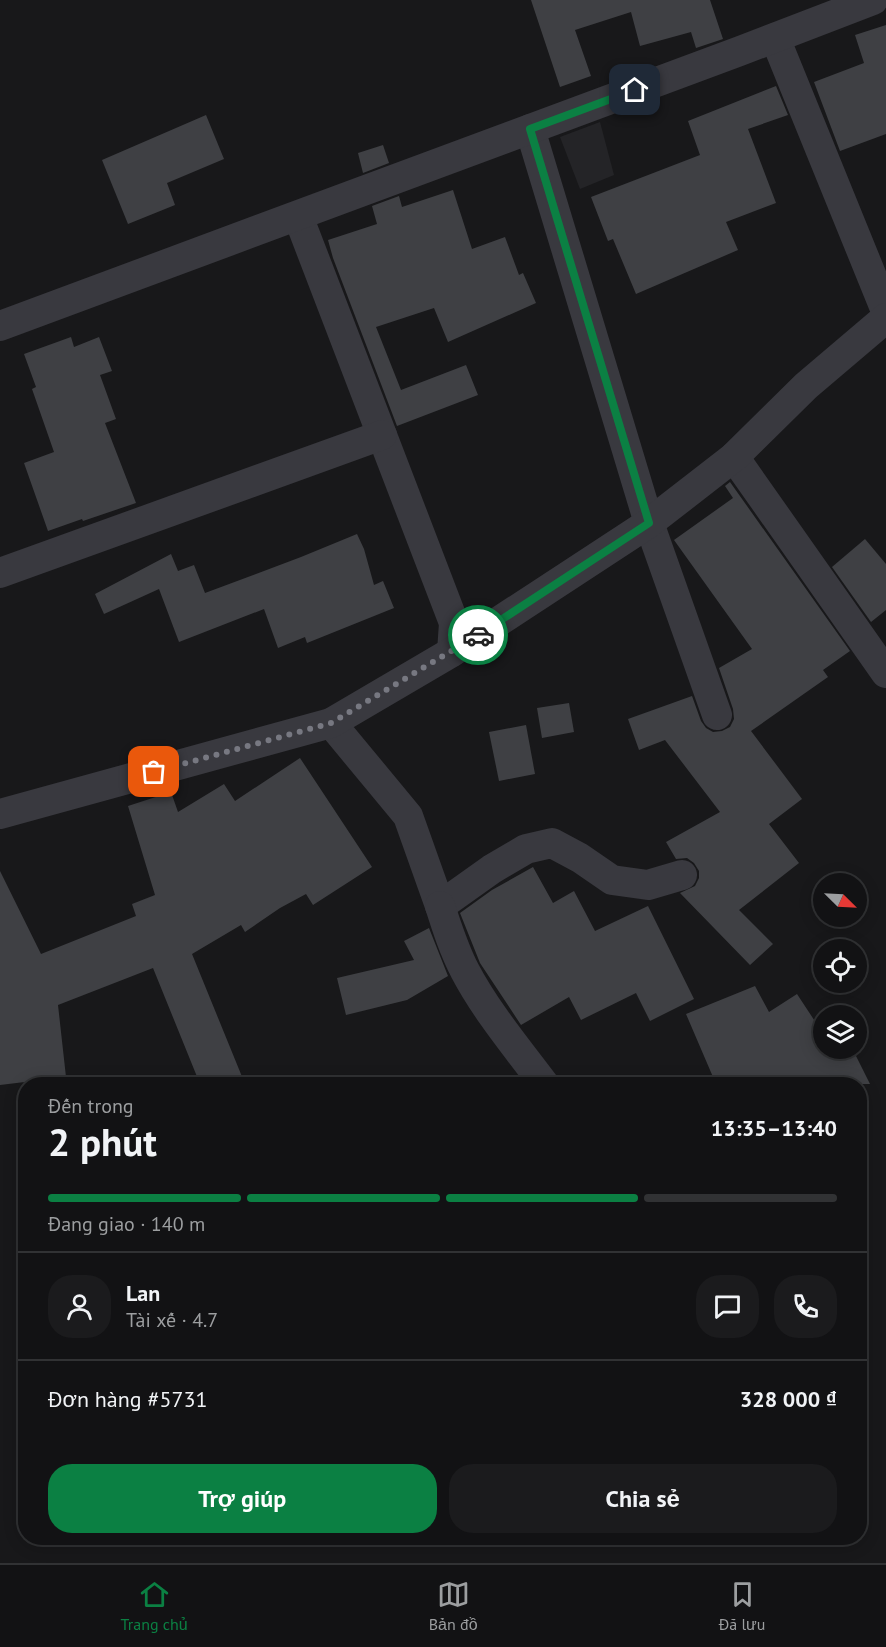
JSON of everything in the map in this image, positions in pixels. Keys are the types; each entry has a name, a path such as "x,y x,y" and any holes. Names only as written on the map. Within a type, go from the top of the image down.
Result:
{"street":[{"path":"0,326 873,0"},
{"path":"775,38 886,311"},
{"path":"530,129 649,523 717,715"},
{"path":"298,216 454,623 452,652"},
{"path":"0,814 331,723 452,652 649,523 734,457 806,386 886,318"},
{"path":"0,573 382,435"},
{"path":"734,457 886,674"},
{"path":"331,723 408,816 451,942 465,972 539,1077"},
{"path":"440,906 492,869 526,849 552,843 580,858 612,880 648,885 682,875"}],"shaded area":[{"path":"600,122 614,175 580,189 560,137"}],"building":[{"path":"531,0 710,0 723,39 696,48 691,32 640,46 631,12 575,30 591,76 560,87"},
{"path":"886,25 886,134 840,151 814,82 864,63 855,35"},
{"path":"776,86 788,115 748,129 776,203 726,222 738,250 636,294 613,239 608,241 591,197 700,155 688,121"},
{"path":"206,115 224,159 167,183 175,205 128,224 102,160"},
{"path":"383,145 389,163 363,173 358,153"},
{"path":"453,190 472,249 505,237 519,275 523,273 536,303 448,342 434,308 376,327 401,390 466,365 478,395 397,426 328,240 377,224 372,206 399,196 402,207"},
{"path":"71,337 74,347 99,337 112,371 100,375 116,419 105,423 136,503 48,531 24,463 54,452 32,389 36,387 24,354"},
{"path":"730,482 850,651 823,670 828,677 751,731 802,799 769,824 799,863 739,910 773,944 750,965 680,893 695,886 699,878 699,871 687,858 676,859 666,842 720,812 665,740 639,750 628,719 692,696 701,721 713,732 730,727 734,719 733,709 719,668 752,649 674,540 733,498 725,486"},
{"path":"357,534 364,549 374,585 383,581 394,608 307,643 305,637 278,648 264,609 179,642 159,589 104,614 95,594 171,554 178,571 194,565 205,593"},
{"path":"865,539 886,564 886,610 871,622 832,567"},
{"path":"569,703 574,732 542,738 537,708"},
{"path":"526,725 535,774 499,781 489,732"},
{"path":"300,758 372,867 313,905 306,894 280,908 245,932 241,925 192,954 242,1077 197,1077 153,968 58,1005 66,1077 18,1077 18,1083 0,1085 0,871 41,954 136,916 132,904 155,895 128,806 171,792 178,812 224,784 235,801"},
{"path":"533,867 553,903 574,891 595,931 648,906 694,999 650,1021 636,993 581,1020 569,997 521,1025 480,963 460,913 492,890"},
{"path":"429,928 448,976 407,1000 346,1015 337,978 414,960 404,941"},
{"path":"755,986 769,1012 797,994 813,1018 813,1059 858,1059 866,1077 713,1077 686,1014"}],"way so far":[{"path":"154,772 331,723 478,635"}],"route":[{"path":"478,635 649,523 530,129 635,90"}]}
